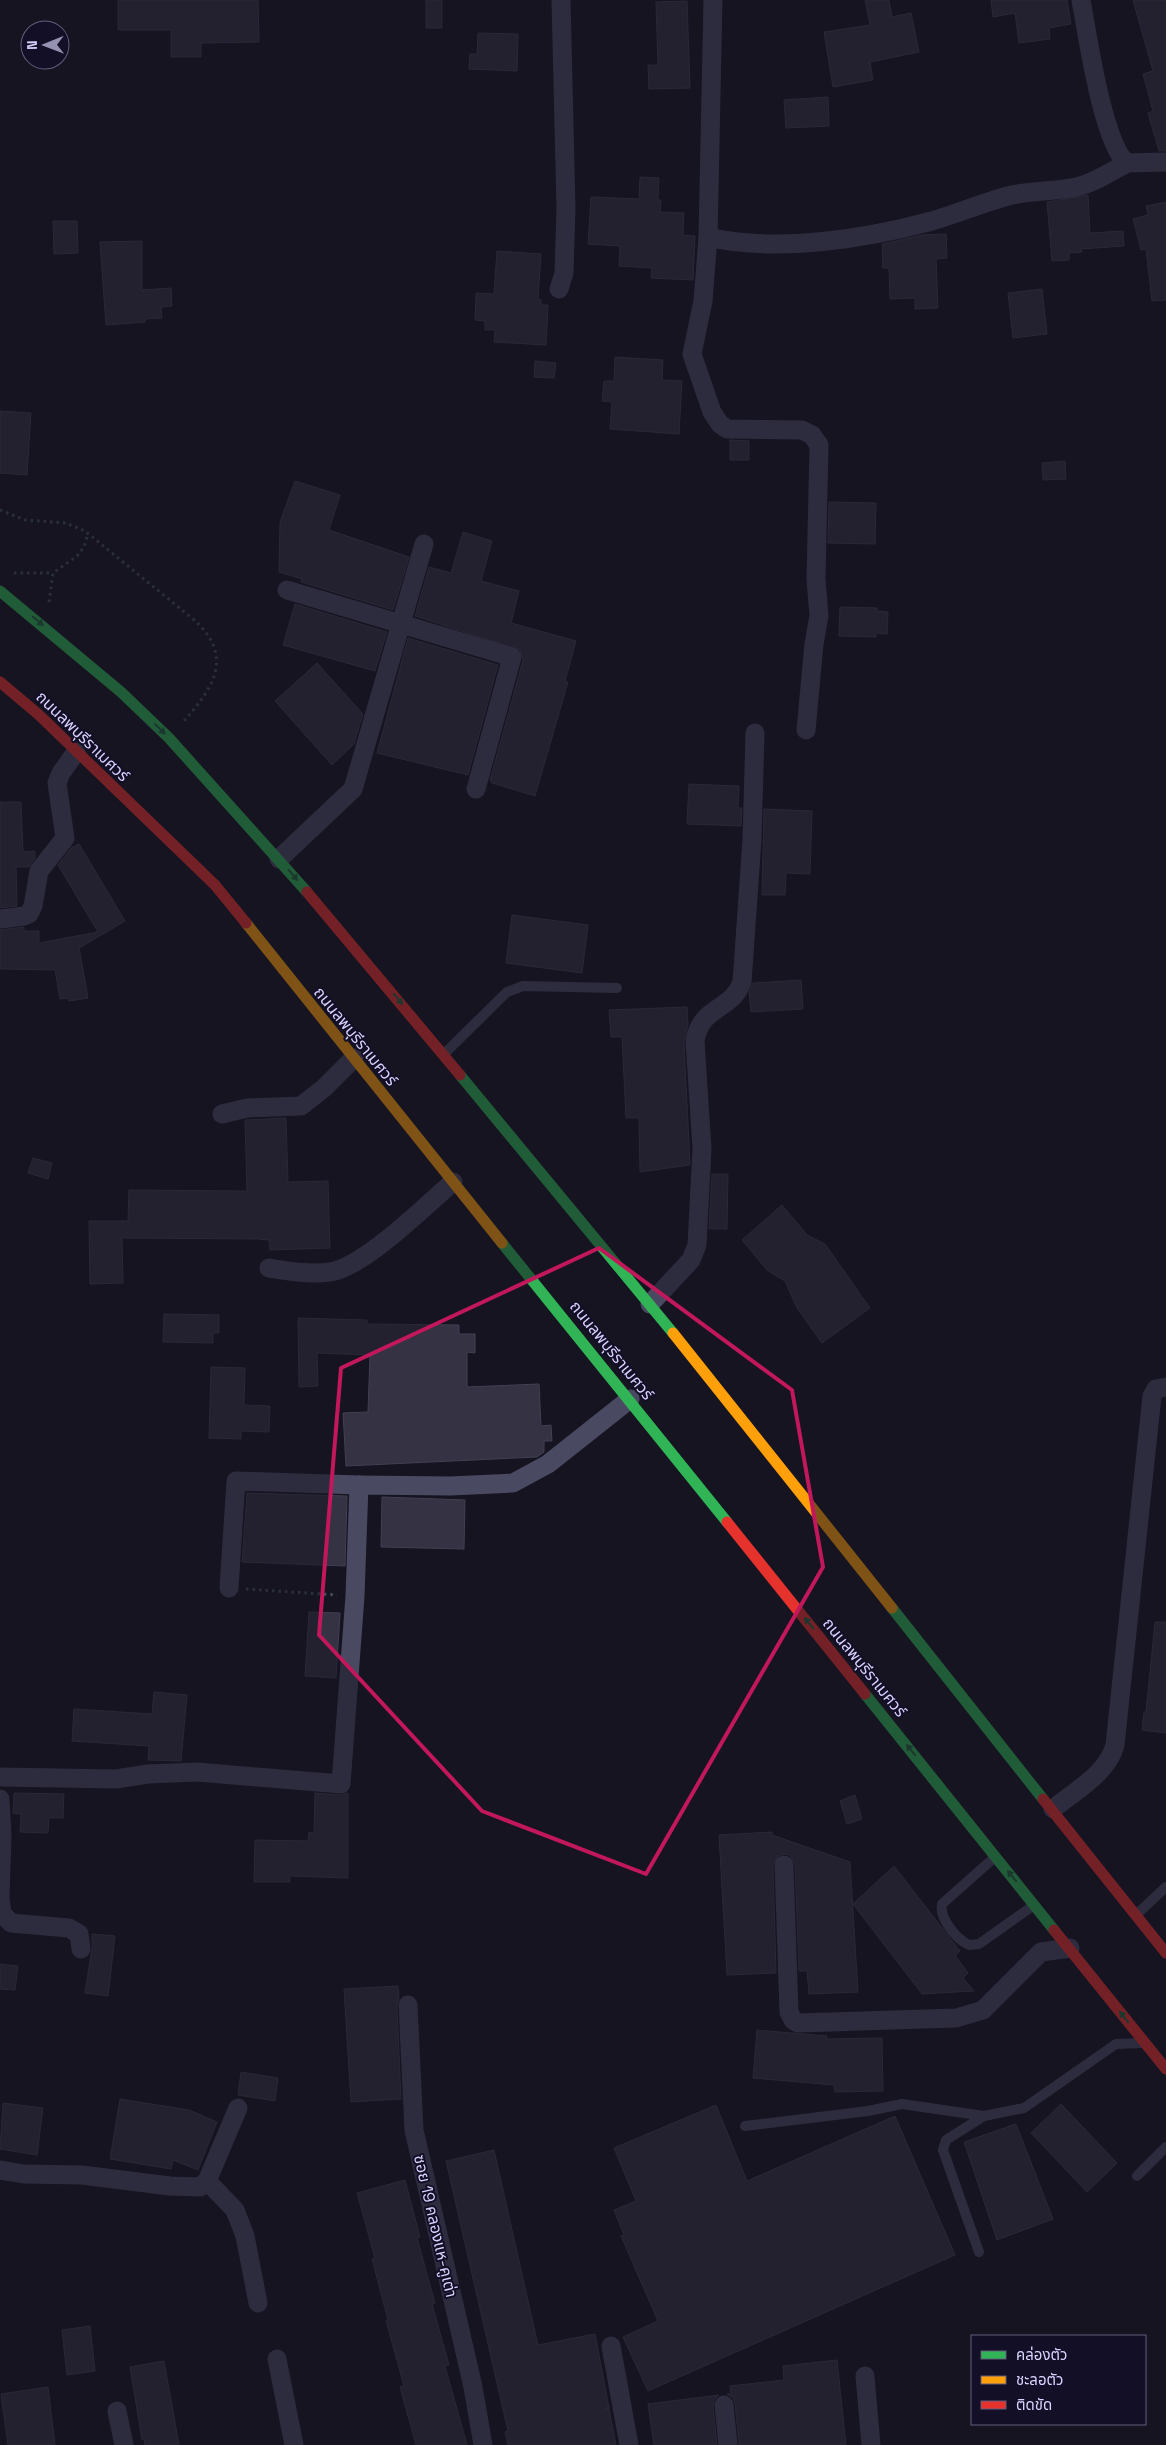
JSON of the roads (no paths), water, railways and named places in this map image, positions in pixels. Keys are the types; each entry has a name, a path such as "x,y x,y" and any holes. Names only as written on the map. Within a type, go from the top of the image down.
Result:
{"main road":[{"path":"0,591 120,692 169,738 279,860 650,1304 1053,1809 1166,1954"},
{"name":"ถนนลพบุรีราเมศวร์","path":"0,682 38,714 215,884 1166,2069"}],"street":[{"path":"559,289 564,264 566,208 561,0"},
{"path":"713,0 708,237 703,301 692,354 715,416 727,429 802,430 812,435 819,445 816,579 819,616 814,644 806,730"},
{"path":"1082,0 1097,81 1112,138 1119,155 1127,163"},
{"path":"708,237 758,245 857,238 881,234 934,220 1009,196 1078,186 1093,181 1127,163 1166,162"},
{"path":"279,860 352,789 424,544"},
{"path":"287,590 512,656 476,789"},
{"path":"650,1304 691,1260 697,1245 702,1149 695,1041 698,1026 705,1016 732,998 742,982 752,840 755,733"},
{"path":"0,919 29,914 33,906 40,868 65,838 57,783 61,773 76,752"},
{"path":"222,1114 247,1108 301,1106 324,1088 354,1058"},
{"path":"269,1268 307,1273 343,1270 367,1255 453,1182"},
{"path":"1053,1809 1100,1771 1107,1763 1115,1745 1152,1396 1156,1389 1166,1387"},
{"path":"228,1588 236,1481 450,1486 514,1483 548,1464 630,1399"},
{"path":"0,1778 116,1779 148,1774 197,1772 341,1784 355,1596 359,1485"},
{"path":"0,1798 2,1836 0,1897 2,1913 11,1923 68,1928 80,1934 81,1949"},
{"path":"784,1865 790,2012 793,2020 798,2023 956,2018 983,2010 1041,1952 1070,1948"},
{"name":"ซอย 19 คลองแห-คูเต่า","path":"408,2005 414,2130 473,2386 483,2445"},
{"path":"0,2170 24,2174 82,2175 200,2188 207,2181 238,2108"},
{"path":"207,2181 235,2210 245,2236 258,2303"},
{"path":"611,2346 629,2445"},
{"path":"277,2359 294,2445"},
{"path":"865,2376 872,2445"},
{"path":"724,2406 728,2445"},
{"path":"117,2411 124,2445"}],"lane":[{"path":"443,1055 506,992 515,988 523,986 616,988"},
{"path":"996,1856 942,1904 943,1917 960,1939 969,1945 980,1944 1034,1904"},
{"path":"1135,1916 1166,1887"},
{"path":"746,2126 868,2111 902,2104 984,2116 1024,2108 1116,2044 1144,2042"},
{"path":"979,2252 943,2150 946,2140 984,2116"},
{"path":"1137,2176 1166,2147"}]}
